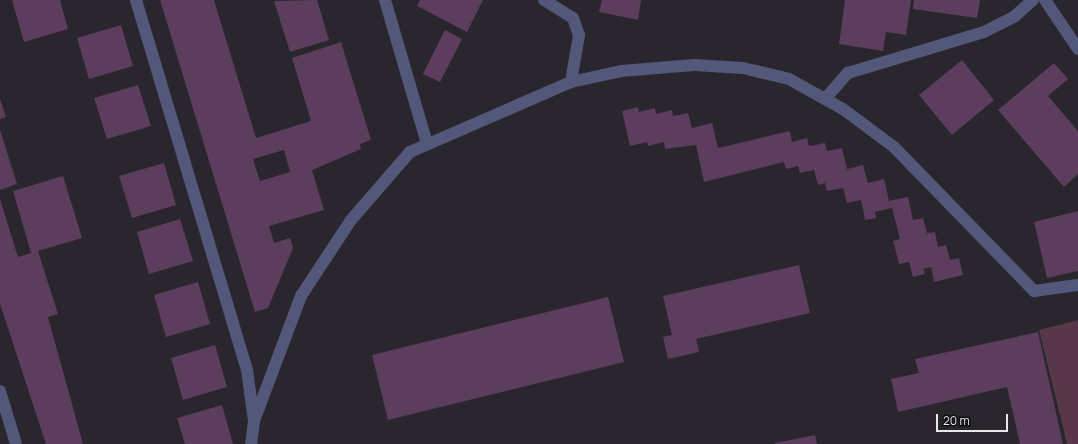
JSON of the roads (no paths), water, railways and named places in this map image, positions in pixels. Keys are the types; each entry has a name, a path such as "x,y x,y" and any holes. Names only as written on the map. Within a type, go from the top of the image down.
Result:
{"street":[{"path":"136,0 247,370 254,422"},
{"path":"385,0 427,144"},
{"path":"544,0 569,14 579,35 571,82"},
{"path":"825,99 848,73 984,32 1015,16 1033,0"},
{"path":"1045,0 1078,49"},
{"path":"251,444 254,422 301,296 351,220 410,152 571,82 621,71 708,66 743,68 789,79 825,99 894,147 1034,291 1078,286"},
{"path":"0,391 16,444"}]}
